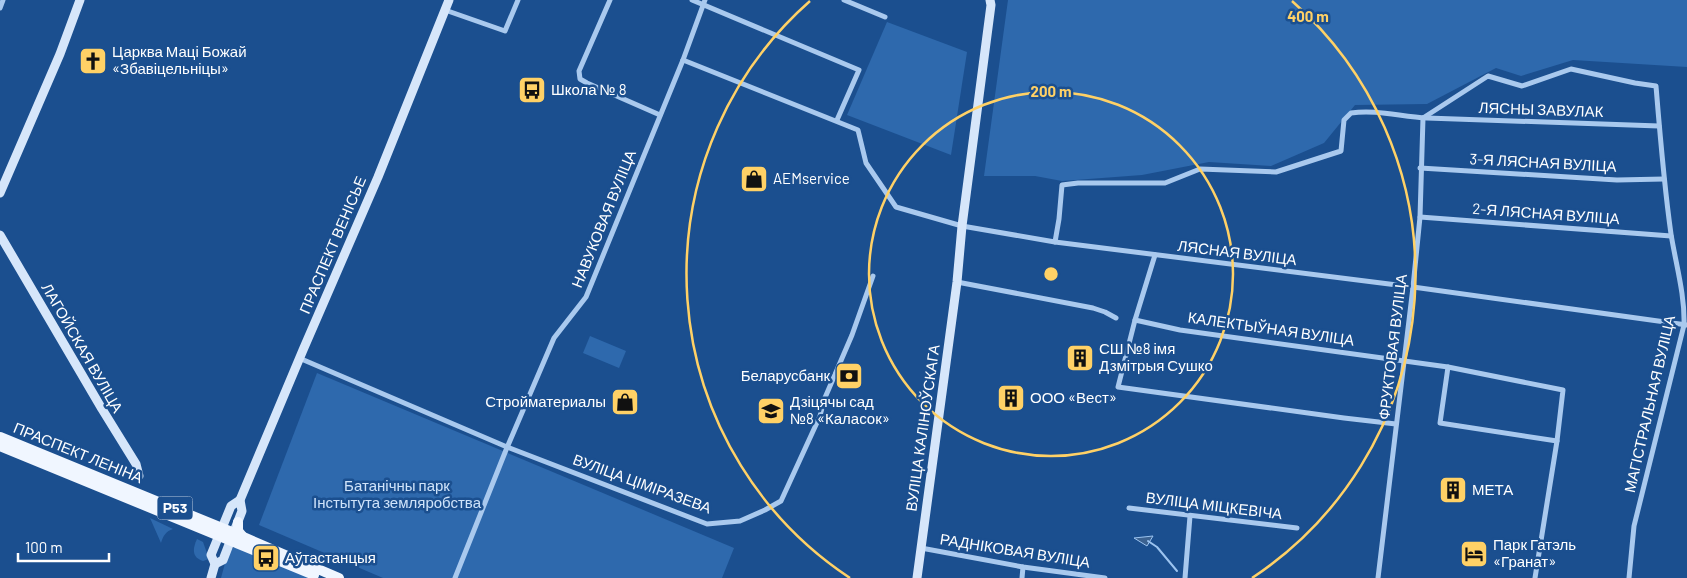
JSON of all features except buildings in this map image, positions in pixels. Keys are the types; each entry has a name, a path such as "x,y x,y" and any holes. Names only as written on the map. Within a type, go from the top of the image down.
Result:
{"main road":[{"name":"ПРАСПЕКТ ЛЕНІНА","path":"0,437 221,532"},
{"name":"ПРАСПЕКТ ЛЕНІНА","path":"0,446 221,532 236,536 339,578"},
{"path":"236,536 238,522"},
{"name":"ПРАСПЕКТ ЛЕНІНА","path":"236,536 322,578"}],"street":[{"path":"0,8 3,0"},
{"path":"0,193 60,54 80,0"},
{"name":"ПРАСПЕКТ ВЕНІСЬЕ","path":"238,522 242,511 240,500 378,176 449,0"},
{"path":"445,10 505,31 518,0"},
{"path":"610,0 579,71 580,79 660,115"},
{"path":"683,60 837,120 859,70 704,2 692,0"},
{"path":"844,0 886,18"},
{"name":"ВУЛІЦА КАЛІНОЎСКАГА","path":"917,578 957,282 962,226 990,0"},
{"name":"НАВУКОВАЯ ВУЛІЦА","path":"455,578 507,447 554,338 586,297 683,60 704,2"},
{"name":"МАГІСТРАЛЬНАЯ ВУЛІЦА","path":"1423,118 1488,76 1522,86 1570,69 1656,86 1671,236 1686,325 1634,526 1629,578"},
{"name":"ЛЯСНЫ ЗАВУЛАК","path":"1055,242 1062,185 1078,183 1165,182 1200,169 1276,172 1341,151 1344,120 1351,113 1360,111 1423,118 1659,126"},
{"name":"ФРУКТОВАЯ ВУЛІЦА","path":"1378,578 1420,217 1423,118"},
{"name":"ЛЯСНАЯ ВУЛІЦА","path":"837,120 858,130 866,163 896,207 962,226 1055,242 1413,287 1686,325"},
{"name":"3-Я ЛЯСНАЯ ВУЛІЦА","path":"1420,168 1617,180 1664,178"},
{"name":"2-Я ЛЯСНАЯ ВУЛІЦА","path":"1420,217 1671,236"},
{"name":"ЛАГОЙСКАЯ ВУЛІЦА","path":"0,235 136,464 139,476"},
{"path":"1155,255 1135,320 1118,387 1396,424"},
{"name":"ВУЛІЦА ЦІМІРАЗЕВА","path":"299,358 507,447 707,524 740,521 781,501 820,416 824,400 852,335 873,276"},
{"path":"957,282 1093,308 1116,318"},
{"name":"КАЛЕКТЫЎНАЯ ВУЛІЦА","path":"1135,320 1180,330 1448,367 1562,390 1556,441"},
{"path":"1448,367 1440,423 1556,441 1535,578"},
{"name":"ПРАСПЕКТ ВЕНІСЬЕ","path":"215,564 211,555 231,506 240,500"},
{"name":"ВУЛІЦА МІЦКЕВІЧА","path":"1129,508 1297,528"},
{"path":"1186,578 1190,516"},
{"path":"211,578 215,564 223,560 236,536"},
{"name":"РАДНІКОВАЯ ВУЛІЦА","path":"920,548 1023,567 1105,578"},
{"path":"1022,578 1023,567"}],"green space":[{"path":"1008,0 1687,0 1687,67 1573,60 1521,76 1496,68 1427,104 1355,105 1324,143 1271,166 1209,162 1142,175 1062,181 1035,176 984,176"},
{"path":"887,22 967,52 951,155 847,115"},
{"path":"590,336 626,351 619,368 583,353"},
{"name":"Батанічны парк Інстытута земляробства","path":"317,373 734,548 722,578 383,578 259,525"},
{"path":"150,518 173,529 165,534 161,543"},
{"path":"197,539 203,542 209,559 203,561 196,557 194,549"},
{"path":"233,548 312,578 221,578 227,556"}],"shaded area":[{"path":"1153,536 1147,546 1134,538"}],"waterway":[{"path":"1148,541 1157,547 1177,571"}],"place":[{"name":"Царква Маці Божай «Збавіцельніцы»","path":"93,61"},
{"name":"Школа № 8","path":"532,90"},
{"name":"AEMservice","path":"754,179"},
{"name":"СШ №8 імя Дзмітрыя Сушко","path":"1080,358"},
{"name":"Беларусбанк","path":"849,376"},
{"name":"ООО «Вест»","path":"1011,398"},
{"name":"Стройматериалы","path":"625,402"},
{"name":"Дзіцячы сад №8 «Каласок»","path":"771,411"},
{"name":"МЕТА","path":"1453,490"},
{"name":"Парк Гатэль «Гранат»","path":"1474,554"},
{"name":"Аўтастанцыя","path":"266,558"}]}
